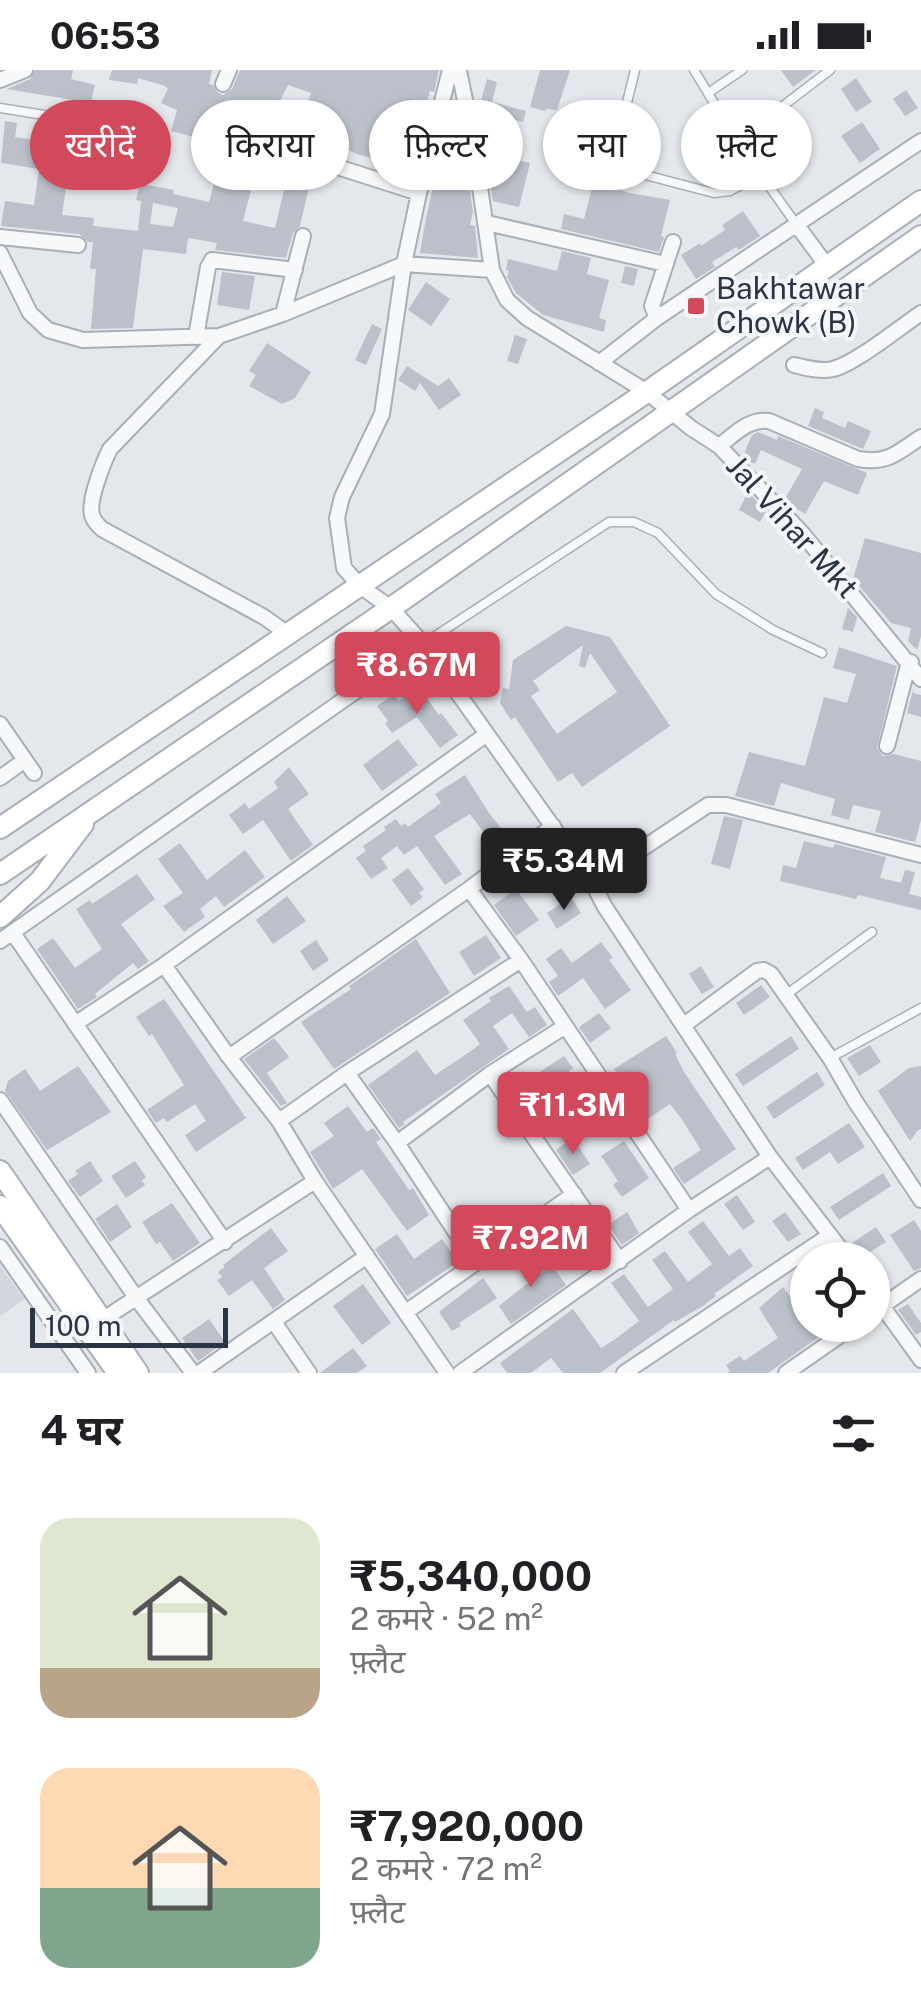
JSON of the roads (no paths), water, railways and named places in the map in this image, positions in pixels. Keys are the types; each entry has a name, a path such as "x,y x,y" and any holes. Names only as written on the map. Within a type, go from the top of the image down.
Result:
{"main road":[{"path":"0,828 647,392 921,200"},
{"path":"0,874 391,608 921,236"},
{"path":"4,930 80,830 88,813"},
{"path":"0,1171 138,1373"},
{"path":"0,1206 118,1373"}],"street":[{"path":"0,80 25,70"},
{"path":"0,252 4,274 30,314 48,330 83,340 220,336 404,264 492,270 468,105 459,71 452,70 419,193 404,264 382,414 338,511 344,568 360,586 391,608 423,644 592,882 605,908 770,1156 835,1242"},
{"path":"599,362 657,318 921,140"},
{"path":"349,171 419,193"},
{"path":"487,223 666,264"},
{"path":"796,224 827,266"},
{"path":"284,314 303,236"},
{"path":"0,237 78,245"},
{"path":"657,318 652,306 673,242"},
{"path":"196,337 212,260 295,270"},
{"name":"Jal Vihar Mkt","path":"492,270 507,300 527,318 647,392 719,446 802,533 915,663 921,678"},
{"path":"794,365 832,370 847,364 921,313"},
{"path":"220,336 110,449 102,463 91,509 93,520 102,530 264,617 288,634"},
{"path":"719,446 758,420 770,421 858,459 874,462 889,459 921,437"},
{"path":"225,1242 75,1024 4,930 423,644"},
{"path":"887,746 915,663"},
{"path":"0,724 30,767 0,778"},
{"path":"75,1024 488,734"},
{"path":"592,882 708,804 726,805 921,855"},
{"path":"229,1057 469,890 552,826"},
{"path":"469,890 521,960 689,1210"},
{"path":"279,1121 521,960"},
{"path":"164,964 279,1121 315,1181 447,1373"},
{"path":"684,1024 758,971 772,974 921,1200"},
{"path":"397,1142 490,1074 564,1027"},
{"path":"347,1073 476,1263"},
{"path":"490,1074 620,1261"},
{"path":"0,1100 137,1299 196,1373 367,1256"},
{"path":"460,1373 770,1156"},
{"path":"102,1320 315,1181"},
{"path":"406,1312 574,1194"},
{"path":"624,1373 830,1235"},
{"path":"0,1247 88,1373"},
{"path":"890,1301 921,1279"},
{"path":"274,1322 309,1373"},
{"path":"890,1323 921,1360"},
{"path":"786,1373 831,1342"}],"lane":[{"path":"628,100 635,70"},
{"path":"694,70 712,100"},
{"path":"708,94 742,70"},
{"path":"791,100 830,70"},
{"path":"0,108 30,113"},
{"path":"702,190 714,193 732,190"},
{"path":"771,190 796,224"},
{"path":"423,644 608,522 634,522 658,533 716,594 746,616 822,653"},
{"path":"787,994 872,932"},
{"path":"830,1058 921,1008"}],"place":[{"name":"Bakhtawar Chowk (B)","path":"696,306"}]}
